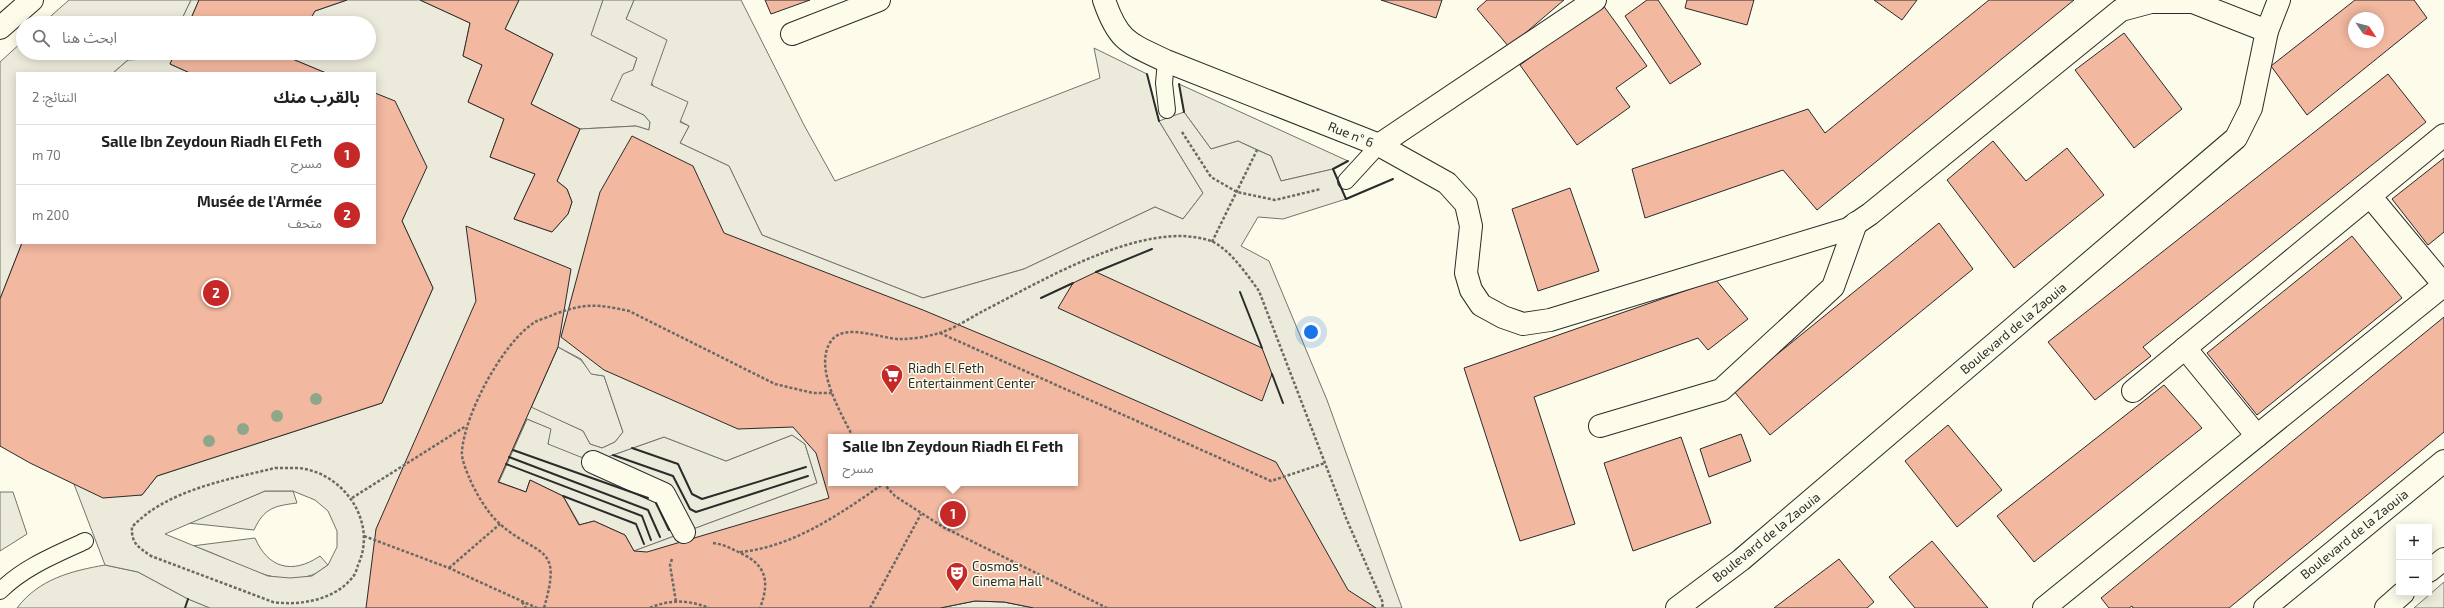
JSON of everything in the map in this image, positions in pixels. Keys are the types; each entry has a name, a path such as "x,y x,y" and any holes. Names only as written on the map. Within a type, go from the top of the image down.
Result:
{"street":[{"path":"0,28 32,0"},
{"path":"792,34 879,0"},
{"name":"Rue n° 6","path":"1104,0 1111,19 1121,36 1133,46 1166,61 1379,145 1595,0"},
{"name":"Boulevard de la Zaouia","path":"1677,608 1741,560 2236,138 2251,108 2267,31 2279,0"},
{"path":"1379,145 1447,183 1466,204 1471,226 1466,273 1471,290 1481,305 1503,317 1523,324 1558,318 1848,228 1856,224 2121,10 2151,2 2193,2 2267,31"},
{"path":"2133,391 2444,135"},
{"path":"2044,608 2444,285 2370,196"},
{"path":"1600,426 1721,390 1833,287 1856,224"},
{"path":"2185,348 2257,436"},
{"name":"Boulevard de la Zaouia","path":"2265,608 2444,461"},
{"path":"593,462 664,494 680,542"},
{"path":"2432,569 2444,559"},
{"path":"2386,608 2400,596"}],"lane":[{"path":"1166,61 1164,83 1167,110"},
{"path":"1346,181 1379,145"},
{"path":"0,591 11,580 31,567 85,541"}],"path":[{"path":"1181,129 1211,177 1237,192 1275,200 1325,188"},
{"path":"1212,242 1258,150"},
{"path":"852,434 832,393 826,370 826,351 832,340 838,334 849,332 901,339 940,333 1033,286 1127,243 1169,237 1212,242 1243,269 1259,291 1346,518 1382,603 1382,608"},
{"path":"544,608 551,580 547,560 533,545 500,524 469,478 462,452 466,426 505,350 535,322 578,306 606,306 629,310 775,384 807,392 832,393"},
{"path":"940,333 1270,481 1325,463"},
{"path":"352,498 466,426"},
{"path":"275,468 300,468 323,476 341,487 352,498 359,512 364,536 362,556 352,578 336,591 315,600 293,605 273,602 151,556 136,546 132,539 132,527 143,515 168,500 231,479 275,468"},
{"path":"739,552 755,550 786,541 841,514 879,486"},
{"path":"886,486 895,496 943,527 1107,608"},
{"path":"870,608 921,514"},
{"path":"449,568 500,524"},
{"path":"364,536 449,568 537,608"},
{"path":"676,602 670,565 680,542"},
{"path":"710,542 739,552 759,565 764,574 766,585 760,608"},
{"path":"522,602 526,608"},
{"path":"650,608 676,602 697,603 709,608"}],"shaded area":[{"path":"69,0 191,0 183,16 51,16"},
{"path":"191,0 199,0 192,16 183,16"},
{"path":"347,0 420,0 470,23 463,56 482,65 468,102 504,119 490,157 535,174 514,219 552,232 568,214 572,202 567,189 557,181 580,129 636,126 649,130 650,122 644,115 611,100 623,74 633,70 637,58 591,35 603,0 634,0 626,19 667,40 651,85 688,102 680,122 689,126 680,143 729,166 762,235 923,298 1024,269 1155,207 1183,219 1203,193 1159,121 1184,112 1211,149 1238,141 1271,156 1281,181 1333,169 1346,199 1283,219 1258,217 1241,246 1269,261 1327,400 1402,608 1034,608 1004,602 975,601 940,608 210,608 188,599 138,572 105,565 74,484 142,495 157,476 382,403 433,288 402,221 426,167 376,94 376,72 324,72 295,60 376,60 376,16 312,16 315,11","holes":["558,347 581,359 591,374 604,376 623,432 615,442 602,448 590,444 583,431 531,407","527,419 551,429 548,444 593,462 664,437 726,461 792,435 805,444 817,483 634,551 591,544 563,496 530,480 526,492 499,482","265,491 293,491 315,500 328,511 337,531 337,547 328,565 312,576 290,578 268,576 165,534"]},
{"path":"519,0 603,0 592,35 637,58 633,70 611,100 644,115 650,122 649,130 636,126 580,129 531,104 553,54 505,29"},
{"path":"634,0 741,0 804,125 835,181 1100,78 1094,48 1147,74 1159,121 1203,193 1183,219 1155,207 1024,269 923,298 762,235 729,166 680,143 689,126 677,118 667,107 658,94 643,63 626,19"},
{"path":"16,47 16,60 128,60 114,72 16,72 16,244 22,244 0,299 0,62"},
{"path":"128,60 172,60 170,64 188,72 114,72"},
{"path":"1179,84 1348,161 1333,169 1281,181 1271,156 1238,141 1211,149 1184,112"},
{"path":"558,347 581,360 592,374 604,376 623,432 615,442 602,448 590,444 583,431 531,408"},
{"path":"527,419 552,429 548,444 613,455 664,437 726,461 792,435 805,444 817,483 634,551 625,535 594,521 579,525 530,480 526,492 498,482"},
{"path":"265,491 293,491 297,503 282,505 271,509 262,517 254,530 188,523"},
{"path":"0,492 13,492 27,534 0,551"},
{"path":"255,538 260,548 267,556 274,562 282,565 291,567 300,565 310,562 320,556 328,565 312,575 297,578 282,578 251,570 192,546"},
{"path":"105,565 138,572 188,599 210,608 17,608 35,590 56,578 80,570"},
{"path":"2444,582 2444,608 2414,608 2428,596 2432,596 2432,592"},
{"path":"975,601 1004,602 1034,608 940,608"}],"building":[{"path":"199,0 347,0 315,11 312,16 192,16"},
{"path":"420,0 519,0 505,29 553,54 531,104 580,129 557,181 567,189 572,202 568,214 552,232 514,219 535,174 490,157 504,119 468,102 482,65 463,56 470,23"},
{"path":"765,0 810,0 771,14"},
{"path":"1381,0 1442,0 1436,18"},
{"path":"1487,0 1564,0 1509,47 1477,9"},
{"path":"1647,0 1658,0 1701,64 1670,84 1625,16"},
{"path":"1687,0 1754,0 1747,25 1685,8"},
{"path":"1874,0 1917,0 1902,20"},
{"path":"1989,0 2074,0 1817,210 1783,170 1645,218 1632,169 1808,109 1825,133"},
{"path":"2355,0 2414,0 2427,18 2307,115 2271,66"},
{"path":"1603,5 1647,66 1616,88 1630,107 1577,145 1520,65"},
{"path":"2124,33 2182,109 2134,148 2075,70"},
{"path":"172,60 295,60 324,72 188,72 170,64"},
{"path":"2388,74 2426,122 2143,347 2151,356 2095,400 2048,342"},
{"path":"376,93 395,101 427,167 402,221 433,288 382,403 157,476 142,495 103,498 30,463 0,446 0,299 22,244 376,244"},
{"name":"Riadh El Feth Entertainment Center","path":"632,136 693,166 724,233 923,310 1050,363 1276,462 1348,590 1376,608 1034,608 1004,602 975,601 940,608 366,608 376,529 476,301 466,226 571,269 558,347 498,482 526,492 530,480 563,496 579,525 594,521 625,535 634,551 647,552 829,498 816,453 793,427 738,429 604,370 561,337 600,192"},
{"path":"1993,141 2026,181 2067,148 2104,195 2014,268 1947,180"},
{"path":"2444,158 2444,232 2428,245 2392,199"},
{"path":"1570,188 1599,271 1538,291 1512,209"},
{"path":"1939,223 1973,269 1770,435 1733,390"},
{"path":"2352,236 2402,298 2257,415 2207,353"},
{"path":"1096,272 1262,348 1272,374 1262,401 1058,308 1073,283"},
{"path":"1716,280 1748,319 1708,350 1698,338 1534,397 1575,524 1520,541 1464,368"},
{"path":"2444,317 2444,432 2229,608 2133,608 2132,606 2129,608 2109,608 2101,598"},
{"path":"2164,385 2202,428 2034,562 1997,516"},
{"path":"1948,425 2002,490 1957,527 1905,461"},
{"path":"1741,434 1751,461 1709,477 1700,449"},
{"path":"1681,437 1711,523 1633,551 1604,463"},
{"path":"1932,541 1988,608 1915,608 1889,577"},
{"path":"1839,559 1874,602 1867,608 1774,608"}],"wall":[{"path":"1147,74 1159,121"},
{"path":"1179,84 1184,112"},
{"path":"1348,161 1333,169 1346,199 1393,179"},
{"path":"1096,272 1152,249"},
{"path":"1041,298 1073,283"},
{"path":"1240,292 1262,348"},
{"path":"1272,374 1283,403"},
{"path":"632,448 678,464 692,494 702,499 806,467"},
{"path":"513,450 648,498"},
{"path":"613,455 673,476 690,509 696,512 808,476"},
{"path":"509,457 648,510 660,537"},
{"path":"506,464 642,516 651,540"},
{"path":"563,496 636,524 644,544"},
{"path":"656,503 669,530"},
{"path":"185,608 188,599"}],"place":[{"name":"Musée de l'Armée","path":"216,293"},
{"name":"Riadh El Feth Entertainment Center","path":"892,394"},
{"name":"Salle Ibn Zeydoun Riadh El Feth","path":"953,514"},
{"name":"Cosmos Cinema Hall","path":"957,592"}]}
